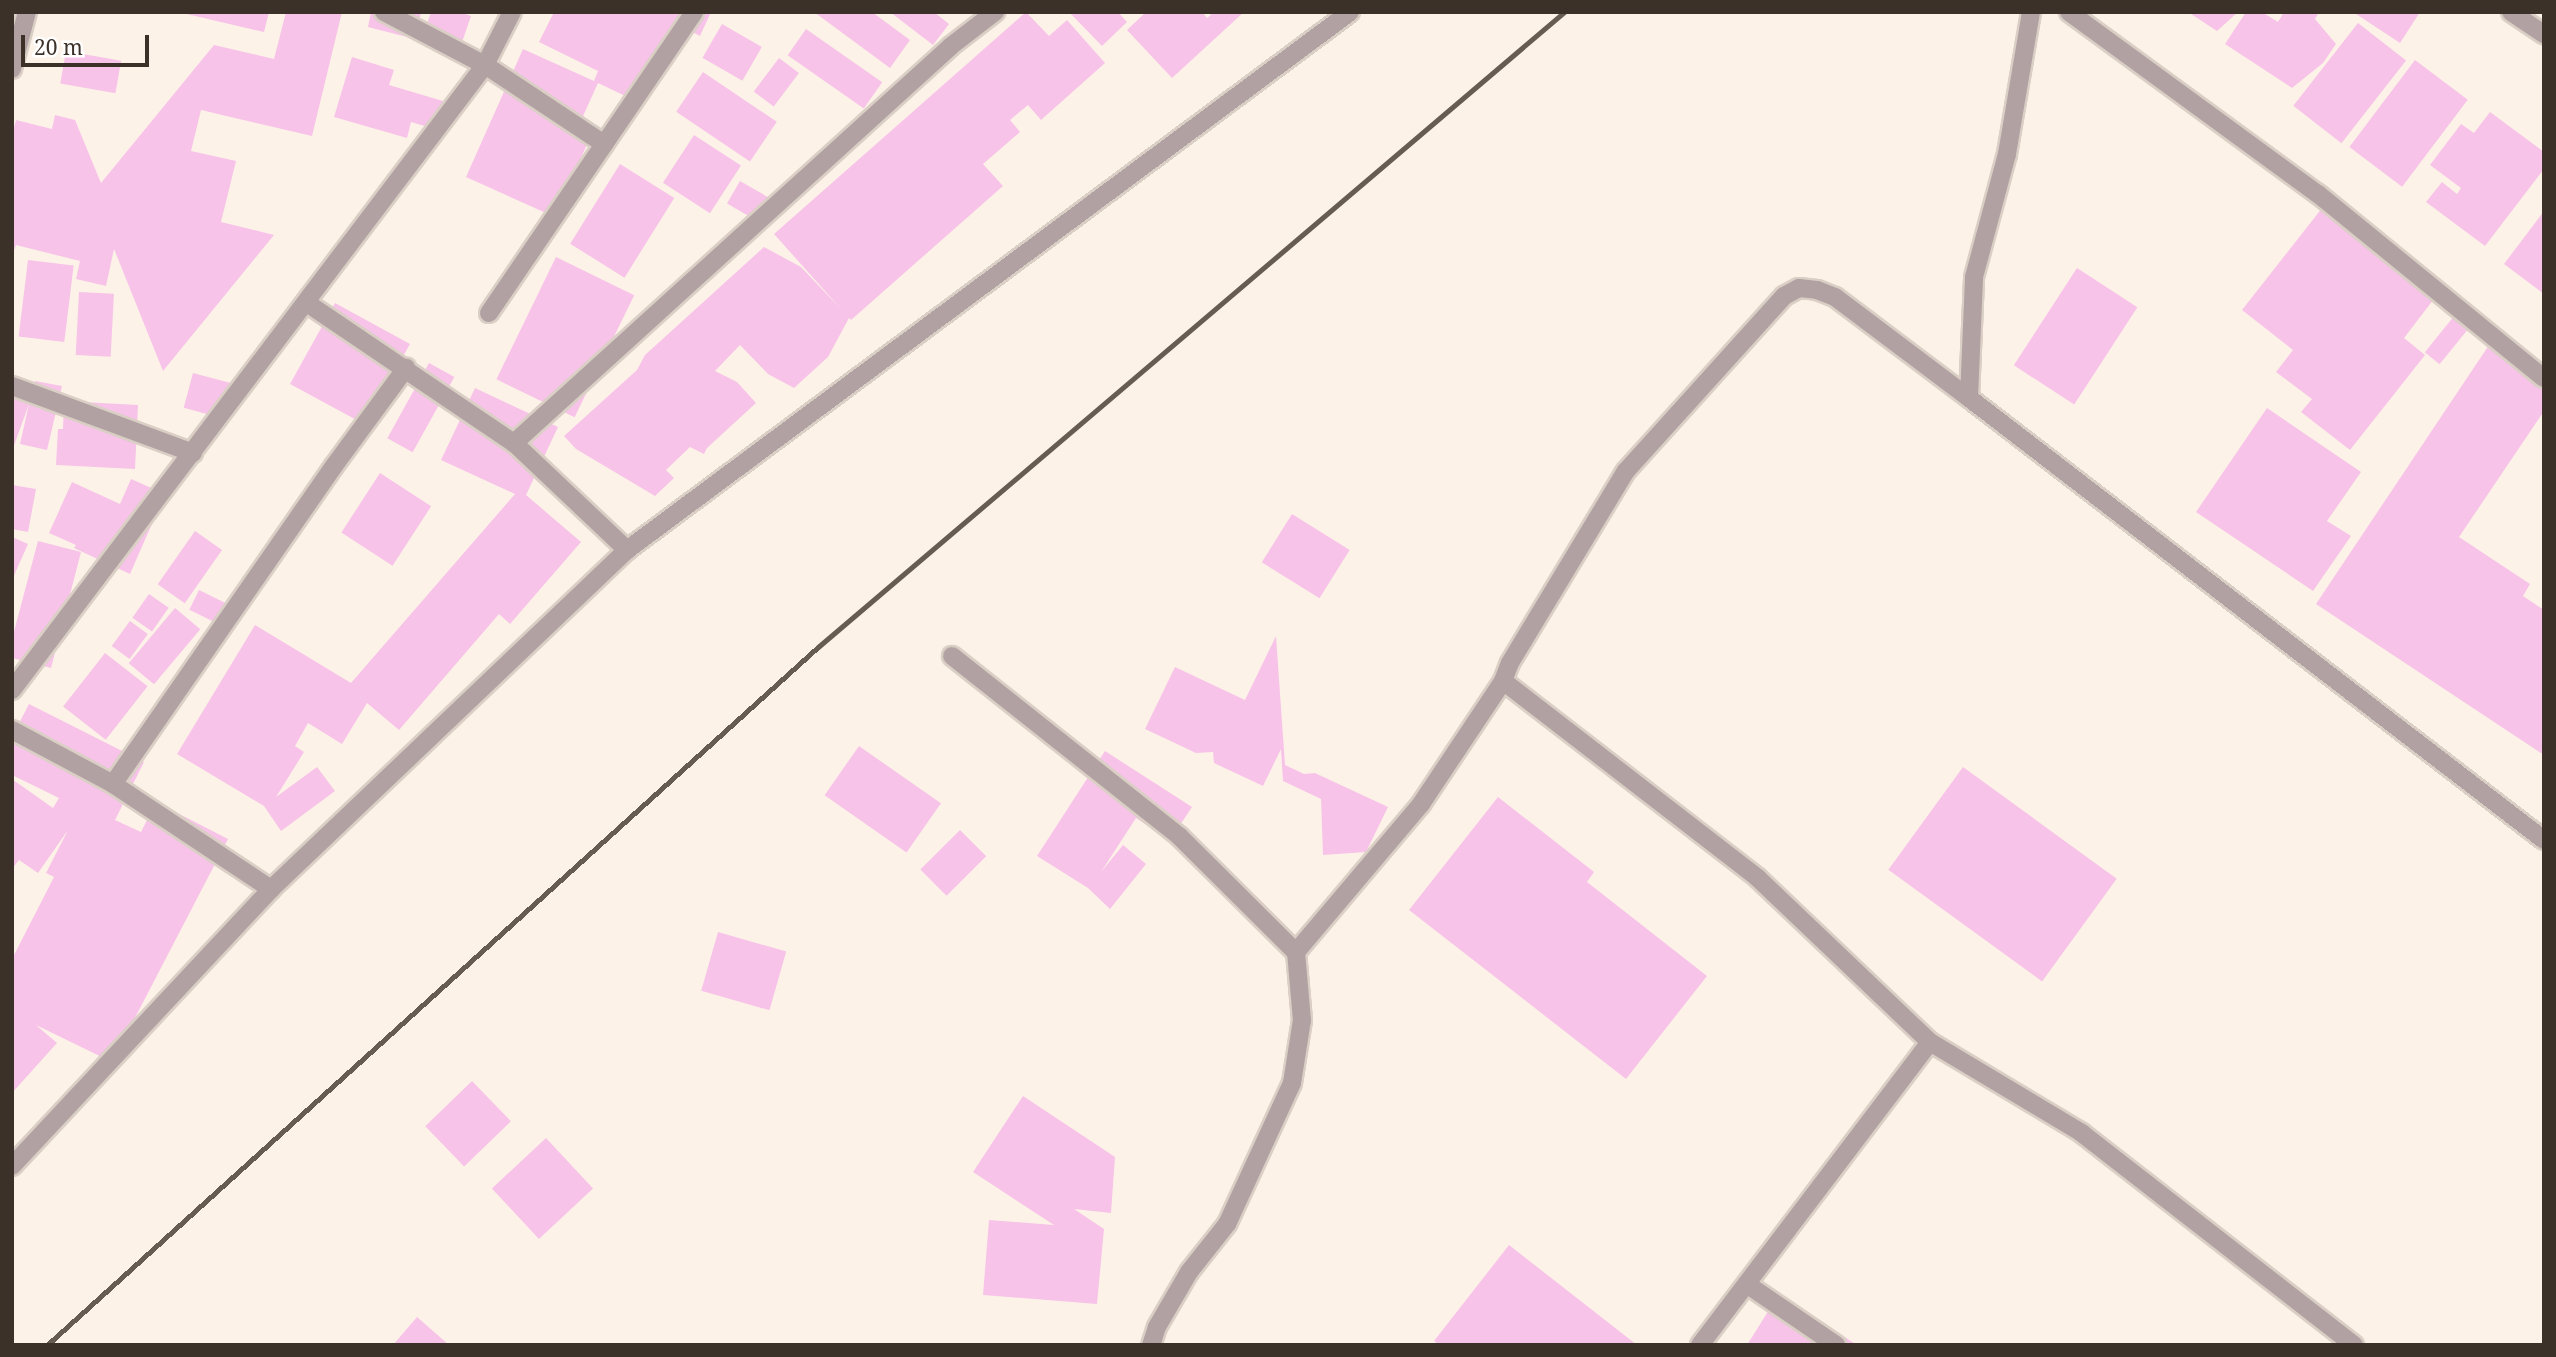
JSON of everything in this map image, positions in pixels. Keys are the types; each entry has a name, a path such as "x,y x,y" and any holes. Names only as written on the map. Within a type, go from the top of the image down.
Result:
{"street":[{"path":"12,69 27,12"},
{"path":"384,12 485,65 604,144"},
{"path":"12,690 485,65 512,12"},
{"path":"489,313 540,242 694,12"},
{"path":"514,443 951,46 995,12"},
{"path":"12,1166 271,889 627,550 1350,12"},
{"path":"1969,398 1974,277 2007,154 2031,12"},
{"path":"2069,12 2318,194 2544,378"},
{"path":"2511,12 2544,34"},
{"path":"1296,952 1421,804 1503,681 1510,663 1626,471 1784,296 1799,288 1835,297 2544,840"},
{"path":"307,303 514,443 627,550"},
{"path":"113,784 334,466 406,368"},
{"path":"12,386 193,453"},
{"path":"952,656 1179,836 1296,952 1302,1020 1292,1083 1227,1224 1189,1272 1157,1327 1151,1345"},
{"path":"1503,681 1758,878 1930,1042 2082,1133 2354,1345"},
{"path":"12,730 113,784 271,889"},
{"path":"1700,1345 1930,1042"},
{"path":"1748,1285 1836,1345"}],"building":[{"path":"178,12 269,12 264,32"},
{"path":"286,12 342,12 312,136 201,110 191,151 236,161 221,222 274,235 163,371 114,249 106,286 76,279 80,261 16,245 12,256 12,135 16,120 52,129 55,115 75,120 101,183 214,45 274,59"},
{"path":"371,12 421,12 415,39 368,27"},
{"path":"431,12 460,12 471,16 458,54 421,42"},
{"path":"554,12 711,12 700,36 679,25 640,103 598,83 574,136 588,142 555,217 466,177 523,49 594,81 598,71 539,42"},
{"path":"814,12 872,12 910,40 890,68"},
{"path":"890,12 934,12 949,24 933,45"},
{"path":"1026,12 1049,36 1067,20 1105,63 1041,120 1028,105 1010,120 1020,132 983,164 1003,186 851,320 849,318 828,357 794,388 768,374 740,345 715,371 737,382 756,403 707,448 704,454 690,447 666,470 674,478 655,496 576,449 564,436 637,370 645,355 764,247 801,267 842,310 774,234"},
{"path":"1069,12 1118,12 1127,22 1102,46"},
{"path":"1146,12 1202,12 1207,18 1211,15 1208,12 1244,12 1172,78 1127,30"},
{"path":"2188,12 2238,12 2217,31"},
{"path":"2246,12 2262,12 2278,22 2284,12 2319,12 2315,19 2336,44 2323,63 2292,88 2225,44"},
{"path":"2353,12 2420,12 2400,43"},
{"path":"2358,23 2406,61 2341,143 2293,106"},
{"path":"722,24 762,47 742,81 702,58"},
{"path":"806,29 882,82 864,109 788,55"},
{"path":"66,51 121,61 115,93 60,83"},
{"path":"352,57 394,70 389,85 453,104 445,132 411,122 407,138 334,117"},
{"path":"779,58 799,73 774,107 754,92"},
{"path":"2415,60 2468,100 2402,187 2349,147"},
{"path":"703,72 777,122 750,162 676,112"},
{"path":"2490,112 2544,152 2544,169 2485,246 2426,202 2442,182 2457,194 2461,188 2430,165 2461,124 2474,133"},
{"path":"694,135 741,165 710,213 663,183"},
{"path":"620,164 674,198 624,278 570,244"},
{"path":"740,181 771,199 758,222 727,204"},
{"path":"2326,203 2440,291 2404,338 2425,355 2350,450 2301,412 2312,399 2276,372 2293,350 2242,310"},
{"path":"2544,211 2544,294 2504,264"},
{"path":"556,257 634,295 575,417 496,379"},
{"path":"28,260 74,266 64,342 19,336"},
{"path":"2077,268 2137,307 2074,404 2014,365"},
{"path":"79,292 114,294 111,357 76,355"},
{"path":"335,303 410,344 393,374 403,379 375,430 290,384"},
{"path":"2455,315 2470,327 2440,364 2425,352"},
{"path":"2489,345 2544,382 2544,411 2459,537 2530,584 2523,596 2544,610 2544,755 2316,604"},
{"path":"429,363 454,377 413,452 387,438"},
{"path":"193,373 234,384 224,419 184,408"},
{"path":"35,381 62,386 47,450 20,444 29,404 12,451 12,394 30,401"},
{"path":"475,388 558,427 526,495 581,542 510,624 499,614 399,730 367,703 342,744 308,723 295,746 304,752 276,797 317,767 335,791 281,831 264,806 177,754 255,625 351,683 515,494 441,460"},
{"path":"64,401 138,405 135,469 56,465 58,429 63,429"},
{"path":"2267,408 2361,472 2327,521 2351,536 2313,591 2196,512"},
{"path":"380,473 431,506 392,566 341,533"},
{"path":"131,479 165,494 130,574 49,533 72,482 120,504"},
{"path":"12,485 36,489 28,532 12,529"},
{"path":"1292,514 1350,550 1319,598 1262,562"},
{"path":"195,531 222,550 185,603 158,584"},
{"path":"12,537 28,544 12,580"},
{"path":"38,541 81,552 51,668 12,658 12,639"},
{"path":"199,590 230,605 220,625 189,610"},
{"path":"149,594 169,608 152,632 132,618"},
{"path":"175,608 200,629 154,684 129,663"},
{"path":"130,621 148,634 130,659 112,646"},
{"path":"1276,636 1285,765 1304,774 1315,773 1388,807 1366,852 1323,855 1321,799 1283,781 1281,749 1263,786 1214,763 1213,752 1196,753 1145,729 1175,667 1245,700"},
{"path":"105,653 148,686 106,740 63,707"},
{"path":"29,704 144,762 115,820 141,832 156,802 228,839 112,1062 36,1025 57,1043 12,1093 12,959 54,877 46,873 68,830 38,873 19,860 12,869 12,779 53,808 59,798 12,775 12,737"},
{"path":"859,746 941,803 907,853 825,795"},
{"path":"1105,751 1192,807 1170,840 1136,818 1101,872 1123,845 1146,864 1110,909 1088,888 1037,856"},
{"path":"1963,767 2117,879 2042,981 1888,870"},
{"path":"1498,797 1594,872 1587,882 1707,976 1626,1079 1409,910"},
{"path":"960,830 986,856 947,896 920,870"},
{"path":"718,932 786,952 769,1010 701,991"},
{"path":"472,1081 511,1121 464,1166 425,1126"},
{"path":"1023,1096 1115,1157 1111,1213 1074,1209 1104,1229 1097,1304 983,1295 989,1220 1054,1225 973,1172"},
{"path":"546,1138 593,1188 539,1239 492,1188"},
{"path":"1509,1245 1637,1345 1439,1345 1434,1341"},
{"path":"1779,1294 1857,1345 1747,1345"},
{"path":"417,1317 449,1345 393,1345"}],"railway":[{"path":"47,1345 818,647 1564,12"}]}
